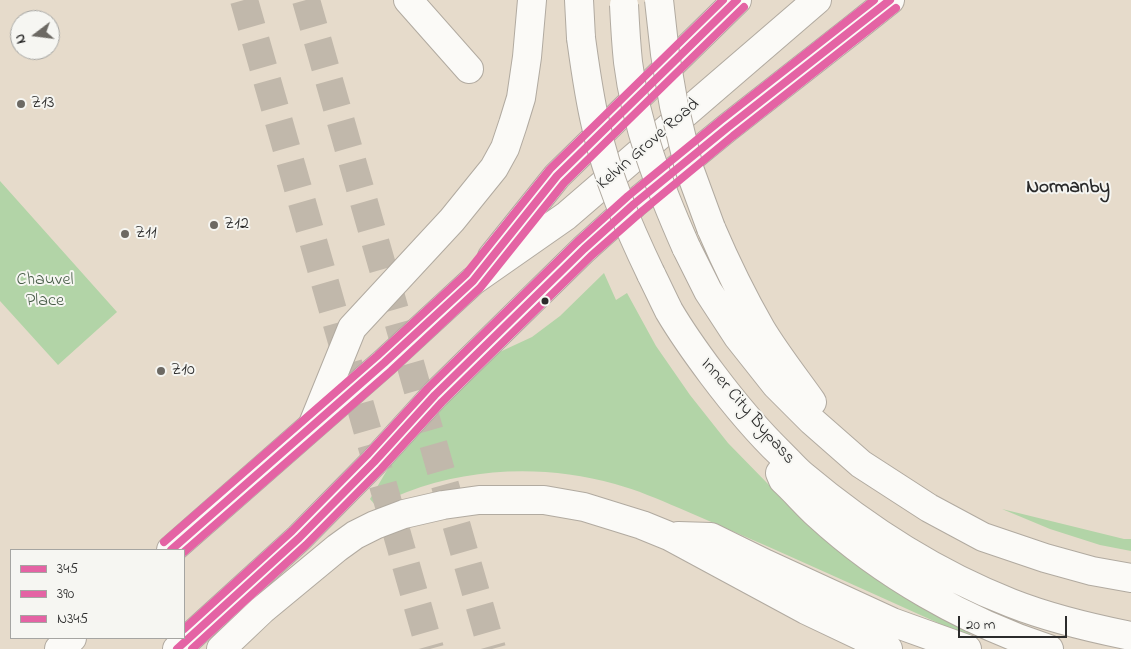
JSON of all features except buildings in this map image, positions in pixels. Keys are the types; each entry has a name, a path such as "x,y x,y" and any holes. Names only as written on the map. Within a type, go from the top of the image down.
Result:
{"main road":[{"path":"408,0 469,69"},
{"path":"313,424 352,328 452,220 494,168 514,124 521,98 532,0"},
{"name":"Inner City Bypass","path":"579,0 581,38 595,125 620,204 651,274 670,311 697,355 731,400 761,434 801,474 887,540 934,568 1012,603 1098,629 1131,636"},
{"path":"659,0 665,54 674,106 689,168 711,228 730,272 762,330 795,379 861,464"},
{"name":"Kelvin Grove Road","path":"473,281 557,176 737,0"},
{"name":"Kelvin Grove Road","path":"172,549 384,363 473,281 566,216 817,0"},
{"name":"Kelvin Grove Road","path":"176,649 299,538 374,462 435,395 584,249 634,204 727,128 890,0"},
{"path":"624,3 628,64 637,110 665,199 708,291 738,336 776,385 812,421 861,464 929,508 983,537 1083,569 1131,578"},
{"path":"761,434 783,480 818,515 860,550 955,610 1003,632 1049,649"},
{"path":"221,649 262,610 355,535 404,514 443,505 488,500 544,500 584,507 642,525 669,536 806,610 888,649"},
{"path":"669,536 711,537 892,622 967,649"},
{"path":"59,649 71,639"}],"green space":[{"name":"Chauvel Place","path":"0,181 117,312 58,365 0,301"},
{"path":"604,273 616,300 627,293 656,346 690,395 728,443 770,486 815,526 973,626 969,637 663,501 623,486 589,478 537,472 484,473 432,484 376,506 370,499 390,465 491,356 532,337 560,316"},
{"path":"1002,509 1124,539 1131,539 1131,551 1100,545 1050,529"}],"tunnel":[{"path":"244,0 430,649"},
{"path":"306,0 492,649"}],"transit line":[{"name":"N345","path":"164,542 377,356 466,274 550,169 723,0"},
{"name":"345","path":"172,549 384,363 473,281 557,176 737,0"},
{"name":"N345","path":"185,628 292,531 367,455 428,388 577,242 628,196 721,120 874,0"},
{"name":"345","path":"177,649 299,538 374,462 435,395 584,249 634,204 727,128 890,0"},
{"name":"390","path":"185,551 391,371 480,288 564,183 744,7"},
{"name":"390","path":"192,649 306,545 381,469 442,402 591,256 733,136 896,8"}],"place":[{"name":"Z13","path":"21,104"},
{"name":"Z12","path":"214,225"},
{"name":"Z11","path":"125,234"},
{"name":"Z10","path":"161,371"}],"district":[{"name":"Normanby","path":"1068,189"}]}
